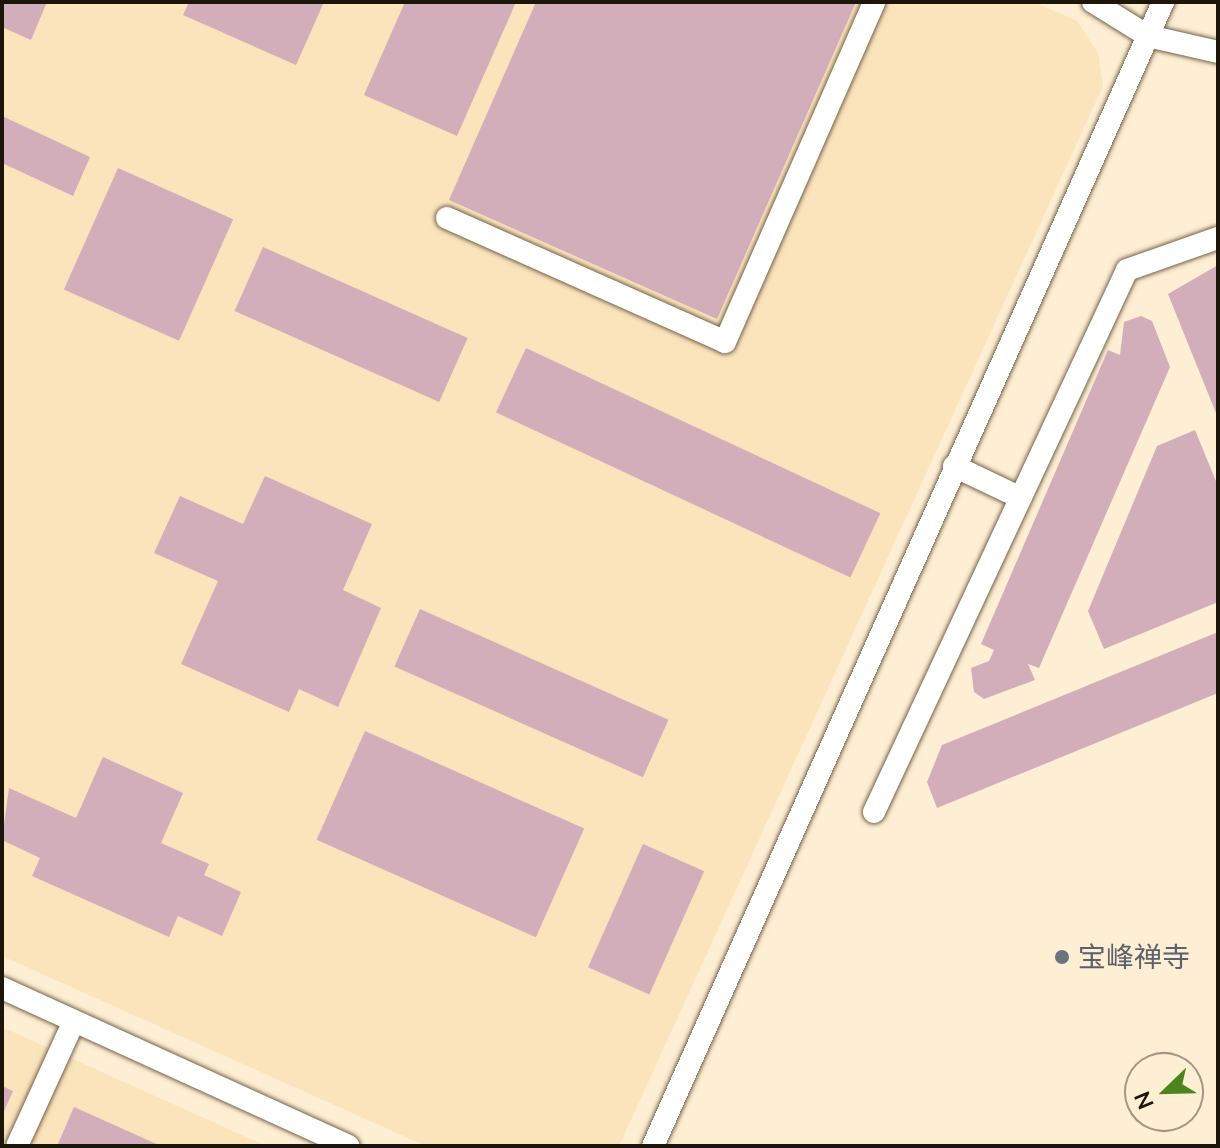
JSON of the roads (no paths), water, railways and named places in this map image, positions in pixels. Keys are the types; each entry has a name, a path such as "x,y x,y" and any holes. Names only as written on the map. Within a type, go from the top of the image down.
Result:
{"street":[{"path":"447,218 725,342 874,2"},
{"path":"1093,2 1148,36 1218,52"},
{"path":"653,1146 1163,2"},
{"path":"874,812 1127,270 1218,238"},
{"path":"954,466 1021,498"},
{"path":"2,988 349,1146"},
{"path":"17,1146 74,1021"}],"place":[{"name":"宝峰禅寺","path":"1062,957"}]}
